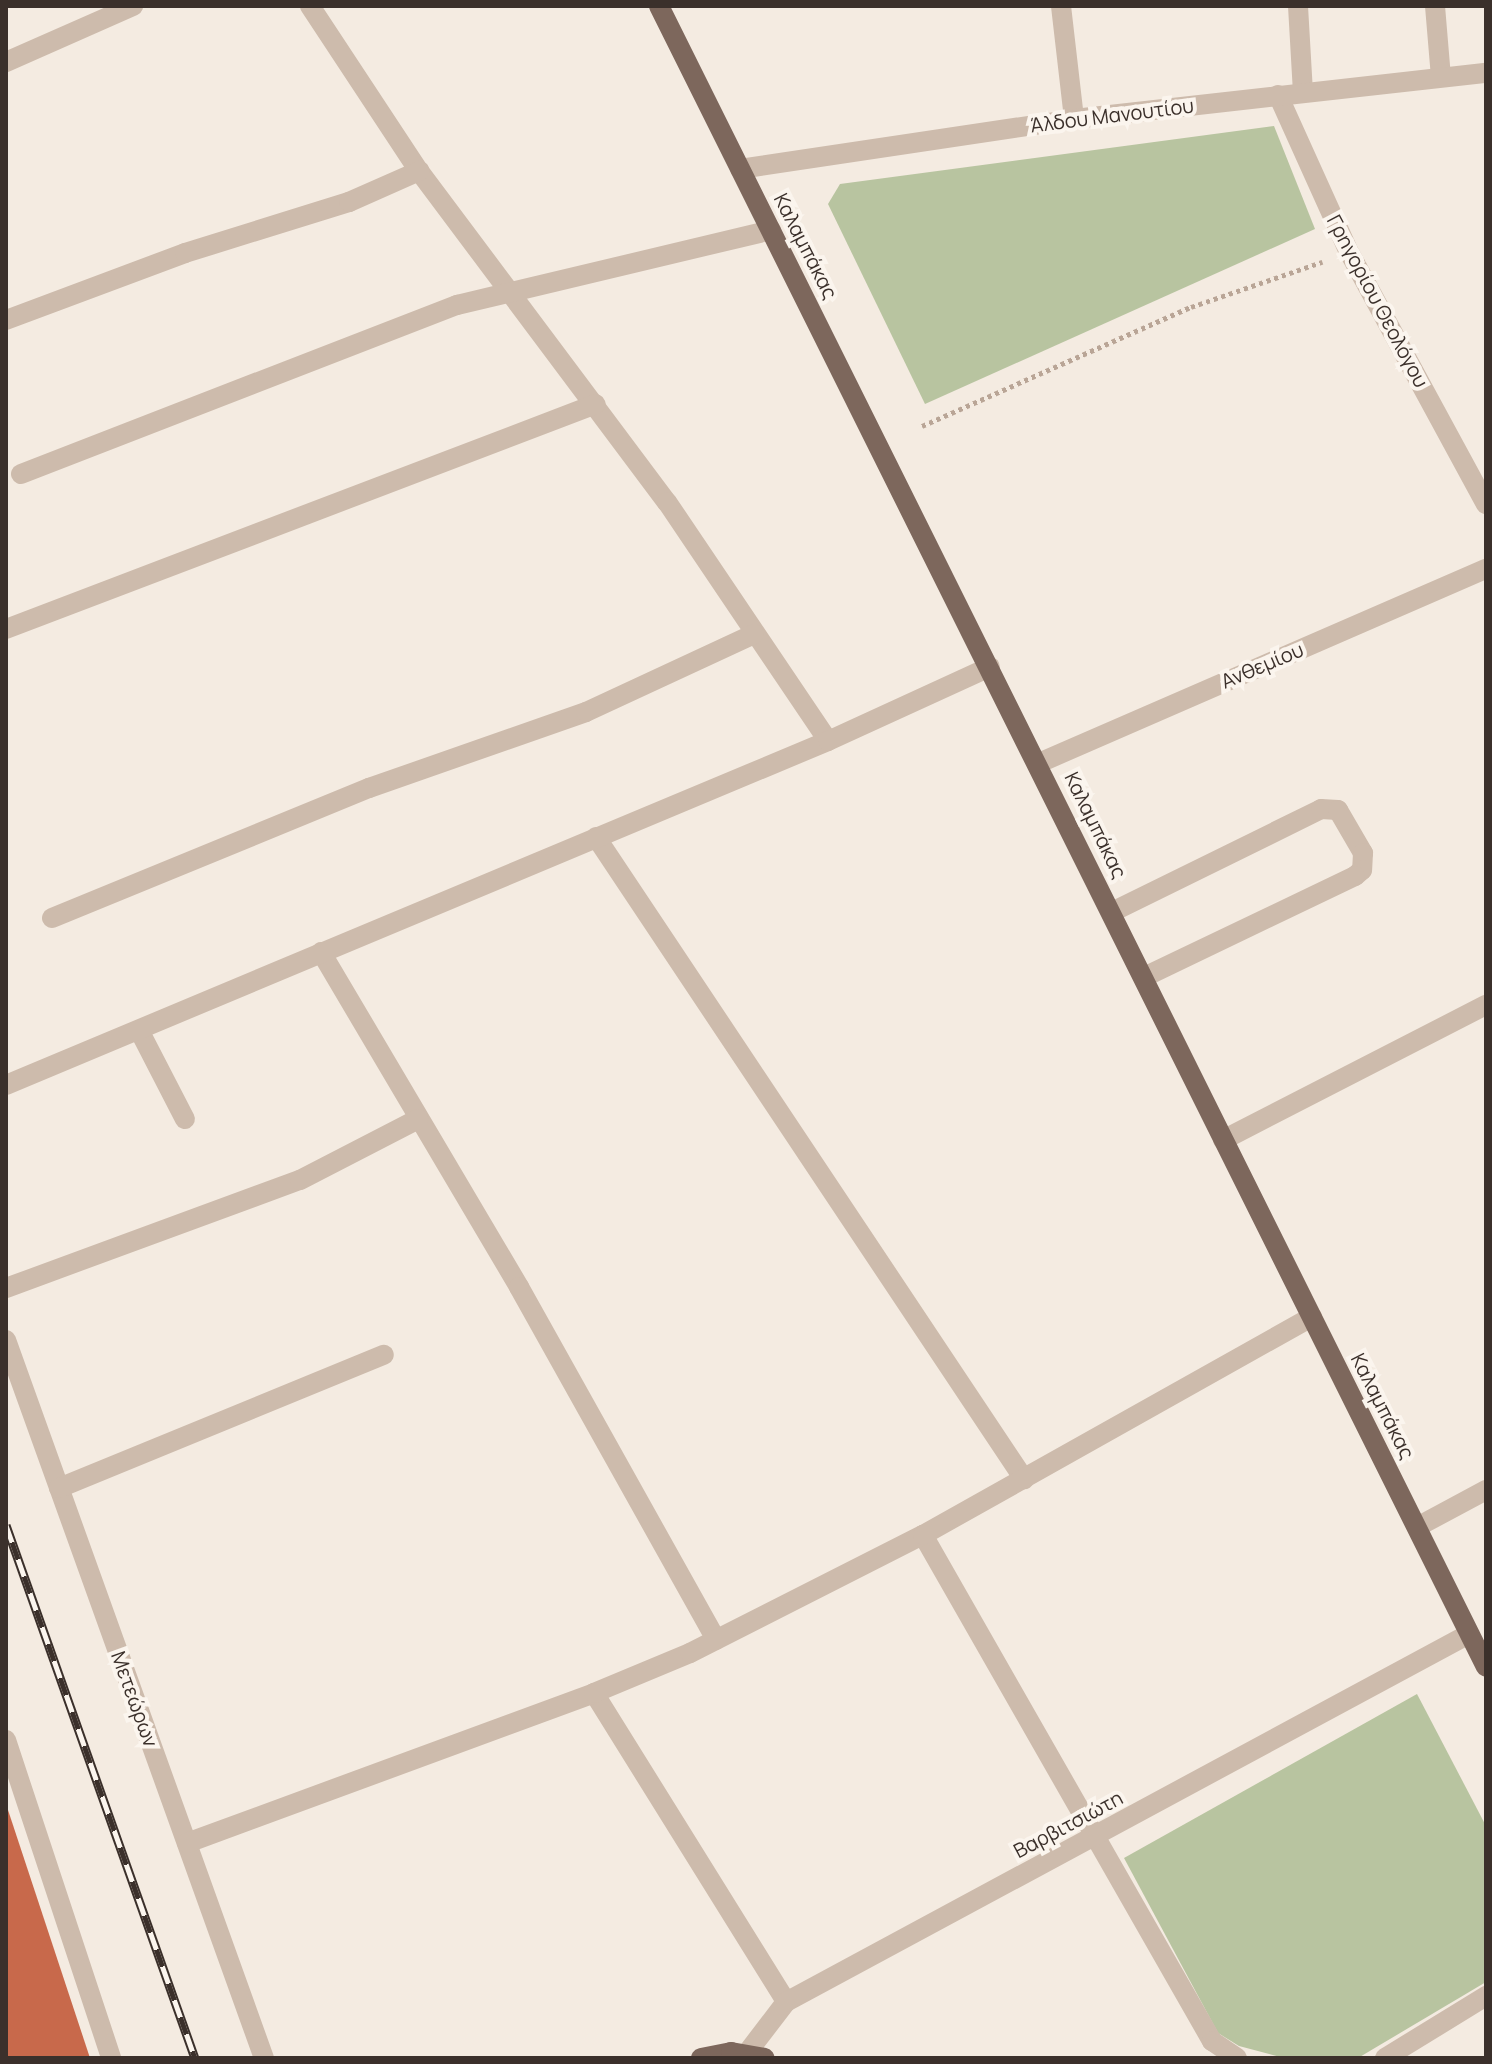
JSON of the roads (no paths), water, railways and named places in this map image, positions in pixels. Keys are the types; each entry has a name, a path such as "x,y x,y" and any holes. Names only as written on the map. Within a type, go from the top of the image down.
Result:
{"main road":[{"name":"Καλαμπάκας","path":"659,6 1039,763 1486,1667"},
{"name":"Βαρβιτσιώτη","path":"701,2058 756,2055"}],"street":[{"path":"6,62 133,6"},
{"path":"310,6 419,171 514,292 596,404 828,741"},
{"path":"1061,6 1074,119"},
{"path":"1298,6 1303,92"},
{"path":"1435,6 1441,77"},
{"name":"Άλδου Μανουτίου","path":"740,169 1074,119 1486,73"},
{"name":"Γρηγορίου Θεολόγου","path":"1278,95 1349,252 1486,504"},
{"path":"6,320 185,253 349,202 419,171"},
{"path":"21,474 443,310 771,230"},
{"path":"6,629 596,404"},
{"name":"Ανθεμίου","path":"1039,763 1486,569"},
{"path":"52,918 369,788 586,712 754,634"},
{"path":"6,1085 140,1032 321,952 828,741 990,667"},
{"path":"1112,912 1330,807 1344,817 1363,853 1362,870 1355,876 1144,977"},
{"path":"596,837 1024,1479"},
{"path":"321,952 716,1640"},
{"path":"1223,1140 1486,1005"},
{"path":"140,1032 185,1119"},
{"path":"6,1288 300,1180 418,1119"},
{"path":"187,1843 594,1693 716,1640 923,1535 1312,1317"},
{"name":"Μετεώρων","path":"6,1340 264,2058"},
{"path":"59,1488 384,1355"},
{"path":"1417,1527 1486,1490"},
{"path":"923,1535 1212,2041 1237,2058"},
{"name":"Βαρβιτσιώτη","path":"756,2055 786,2002 1469,1634"},
{"path":"594,1693 786,2002"},
{"path":"6,1740 111,2058"},
{"path":"1385,2058 1486,1996"}],"railway":[{"path":"6,1525 195,2058"}]}
